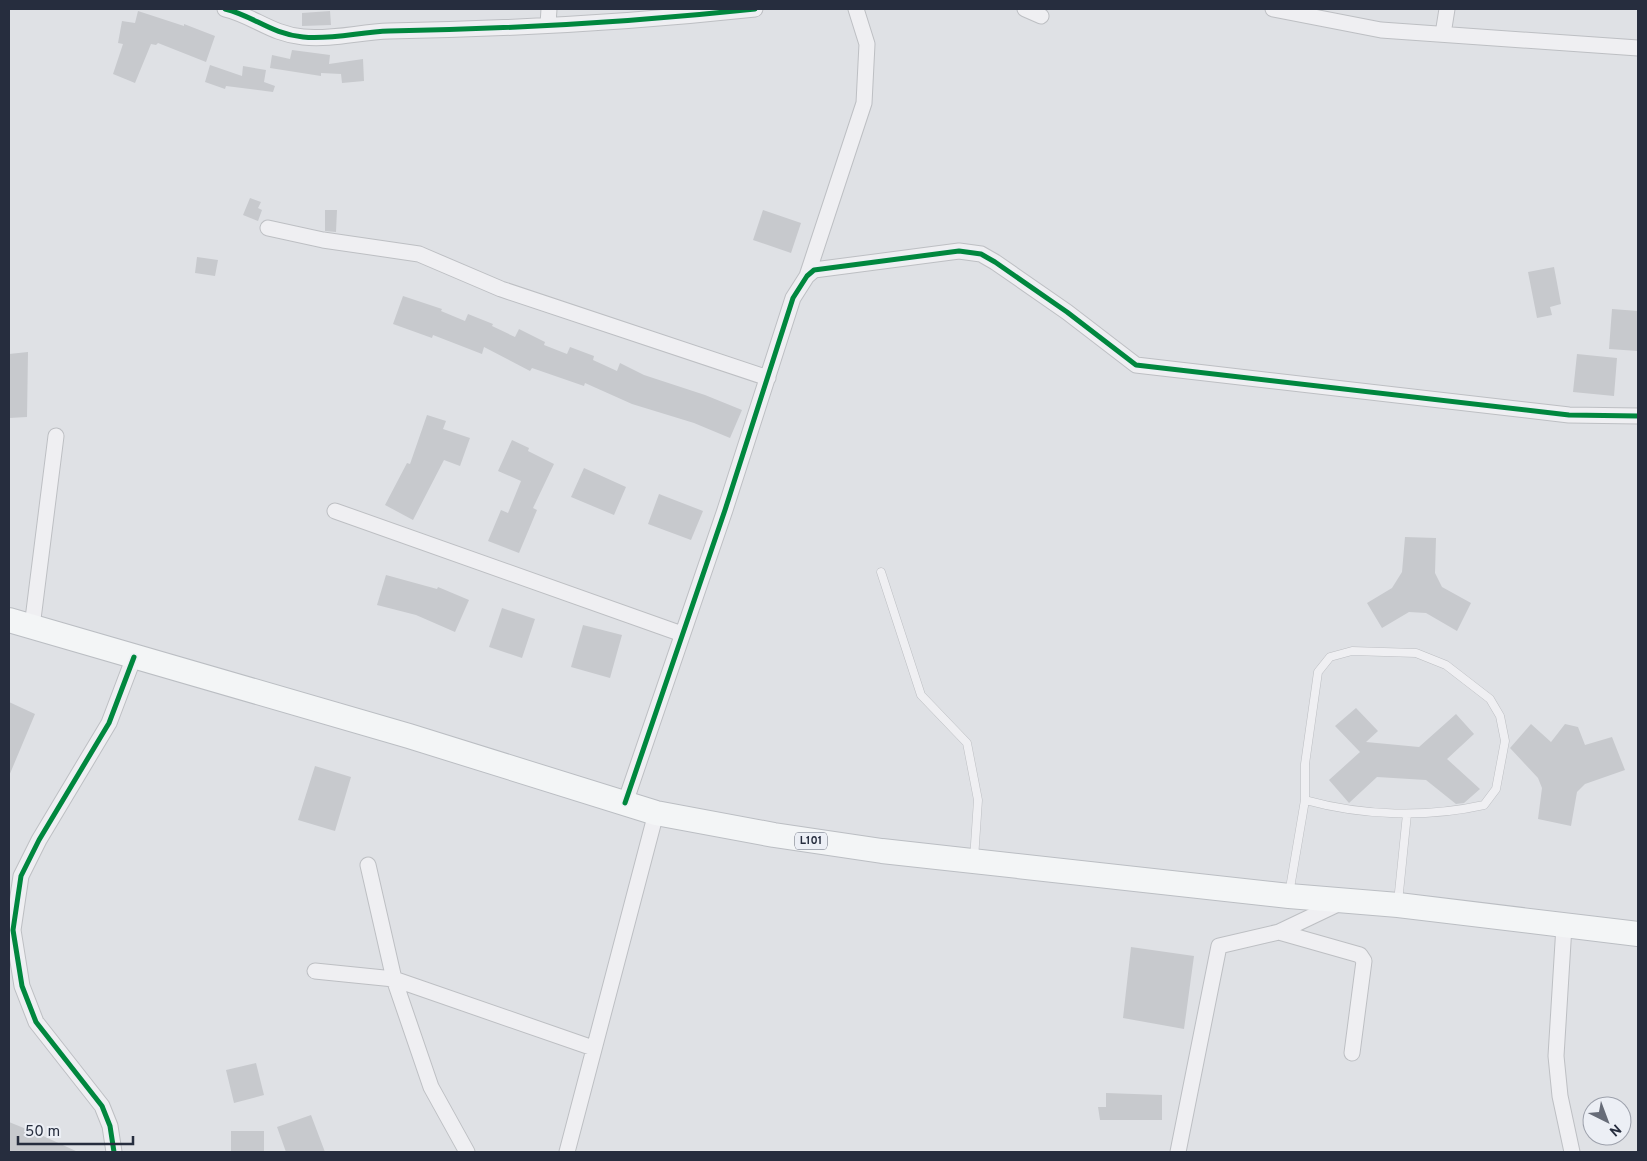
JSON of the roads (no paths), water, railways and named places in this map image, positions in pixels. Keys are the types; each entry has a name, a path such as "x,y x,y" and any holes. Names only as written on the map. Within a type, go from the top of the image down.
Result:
{"main road":[{"name":"L101","path":"9,620 409,736 656,813 774,836 974,861 1289,896 1398,905 1638,934"}],"street":[{"path":"225,9 235,11 280,34 304,38 366,32 445,30 695,16 755,9"},
{"path":"548,24 549,9"},
{"path":"625,803 725,510 793,298 807,276 864,103 867,44 856,9"},
{"path":"1025,9 1041,16"},
{"path":"1273,9 1381,30 1638,48"},
{"path":"1442,34 1447,9"},
{"path":"268,228 323,240 419,254 501,289 768,378"},
{"path":"807,276 814,270 853,264 959,251 981,254 1067,312 1136,365 1569,414 1638,416"},
{"path":"32,627 56,436"},
{"path":"335,511 682,634"},
{"path":"114,1152 110,1126 102,1106 36,1022 22,986 11,933 21,876 39,840 109,723 134,657"},
{"path":"567,1152 656,813"},
{"path":"368,865 394,979 431,1087 467,1152"},
{"path":"1178,1152 1218,946 1279,932 1346,901"},
{"path":"1564,926 1556,1056 1560,1096 1572,1152"},
{"path":"1279,932 1360,955 1364,961 1352,1053"},
{"path":"315,971 394,979 594,1048"}],"lane":[{"path":"881,572 921,695 967,743 978,800 974,861"},
{"path":"1289,896 1305,800 1305,764 1318,672 1330,657 1352,651 1416,652 1446,665 1490,699 1500,716 1505,740 1496,789 1484,805 1450,813 1407,814 1331,807 1305,800"},
{"path":"1398,905 1407,814"}]}
